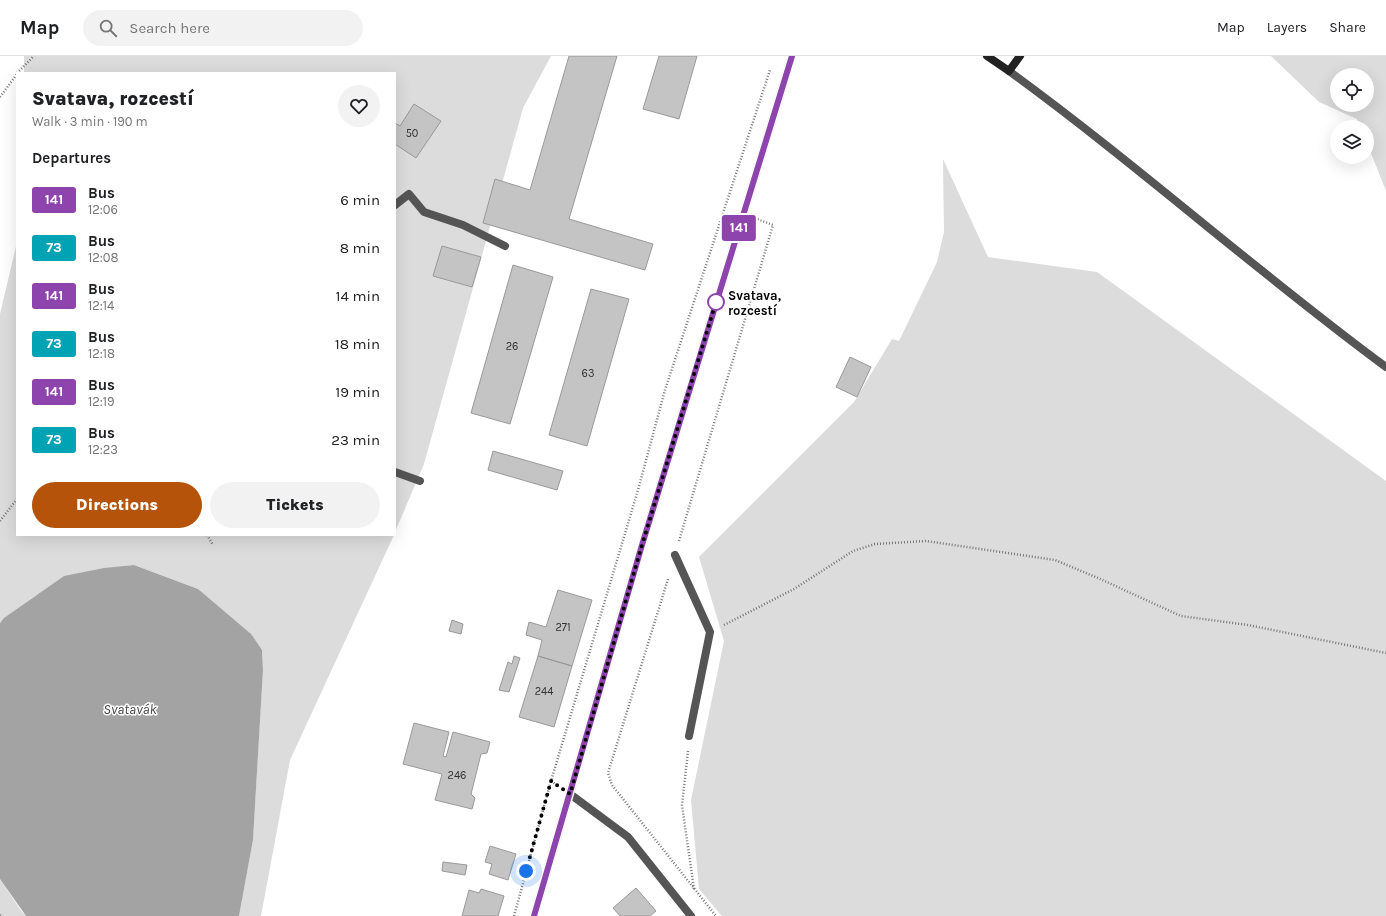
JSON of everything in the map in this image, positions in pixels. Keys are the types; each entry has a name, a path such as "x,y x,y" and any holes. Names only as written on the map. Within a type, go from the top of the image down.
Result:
{"main road":[{"path":"534,916 642,545 792,56"},
{"path":"987,56 1009,71 1020,56"}],"street":[{"path":"1009,71 1065,112 1277,283 1386,367"},
{"path":"396,204 409,194 424,212 463,225 506,246"},
{"path":"396,472 420,481"},
{"path":"675,555 710,632 690,736"},
{"path":"570,794 628,837 691,916"}],"path":[{"path":"18,72 34,56"},
{"path":"514,916 551,781 638,490 665,390 771,65"},
{"path":"0,97 16,74"},
{"path":"0,521 16,500"},
{"path":"208,536 213,545"},
{"path":"710,632 794,589 854,551 875,544 926,542 1055,560 1181,616 1248,625 1386,653"},
{"path":"690,736 682,805 694,889"},
{"path":"551,781 570,794"}],"shaded area":[{"path":"24,56 551,56 523,108 424,464 396,530 396,72 24,72"},
{"path":"1271,56 1386,56 1386,191 1374,161 1374,120 1357,120 1341,112 1374,112 1374,68 1330,68 1330,107 1319,102"},
{"path":"943,159 988,257 1097,272 1386,481 1386,916 722,916 699,889 691,800 724,641 699,557 854,402 892,339 899,341 937,262 944,232"},
{"path":"16,246 16,536 394,536 290,760 261,916 239,916 253,840 263,670 262,650 198,589 134,565 94,570 35,596 0,623 0,314"},
{"path":"0,879 22,912 26,916 0,916"}],"water":[{"name":"Svatavák","path":"134,565 198,589 251,634 262,650 263,670 253,840 239,916 26,916 0,879 0,623 4,618 64,576 104,568"}],"building":[{"path":"569,56 617,56 569,219 653,244 645,270 483,223 495,179 530,190"},
{"path":"659,56 697,56 679,119 643,109"},
{"path":"414,104 441,121 416,158 396,145 396,124 400,126"},
{"path":"442,246 481,257 472,287 433,276"},
{"path":"513,265 553,277 510,424 471,413"},
{"path":"591,289 629,299 587,446 549,435"},
{"path":"850,357 871,367 857,397 836,387"},
{"path":"493,451 563,471 557,490 488,470"},
{"path":"558,590 592,600 572,666 538,656 542,640 526,635 529,622 546,627"},
{"path":"452,620 463,624 461,634 449,631"},
{"path":"514,656 520,658 509,692 499,690 508,662 512,664"},
{"path":"538,656 572,666 554,727 519,717"},
{"path":"414,723 449,732 443,756 446,757 453,732 490,742 487,753 481,754 471,794 475,798 472,809 435,800 442,774 403,764"},
{"path":"490,846 516,854 508,880 489,874 492,864 485,862"},
{"path":"443,862 467,865 465,875 442,871"},
{"path":"636,888 656,911 650,916 620,916 613,908"},
{"path":"481,889 504,896 498,916 462,916 469,890 479,893"}],"bus line":[{"name":"141","path":"534,916 642,545 792,56"}],"place":[{"name":"Svatava, rozcestí","path":"716,302"}],"route":[{"path":"526,871 551,781 570,794 642,545 716,302"}]}
